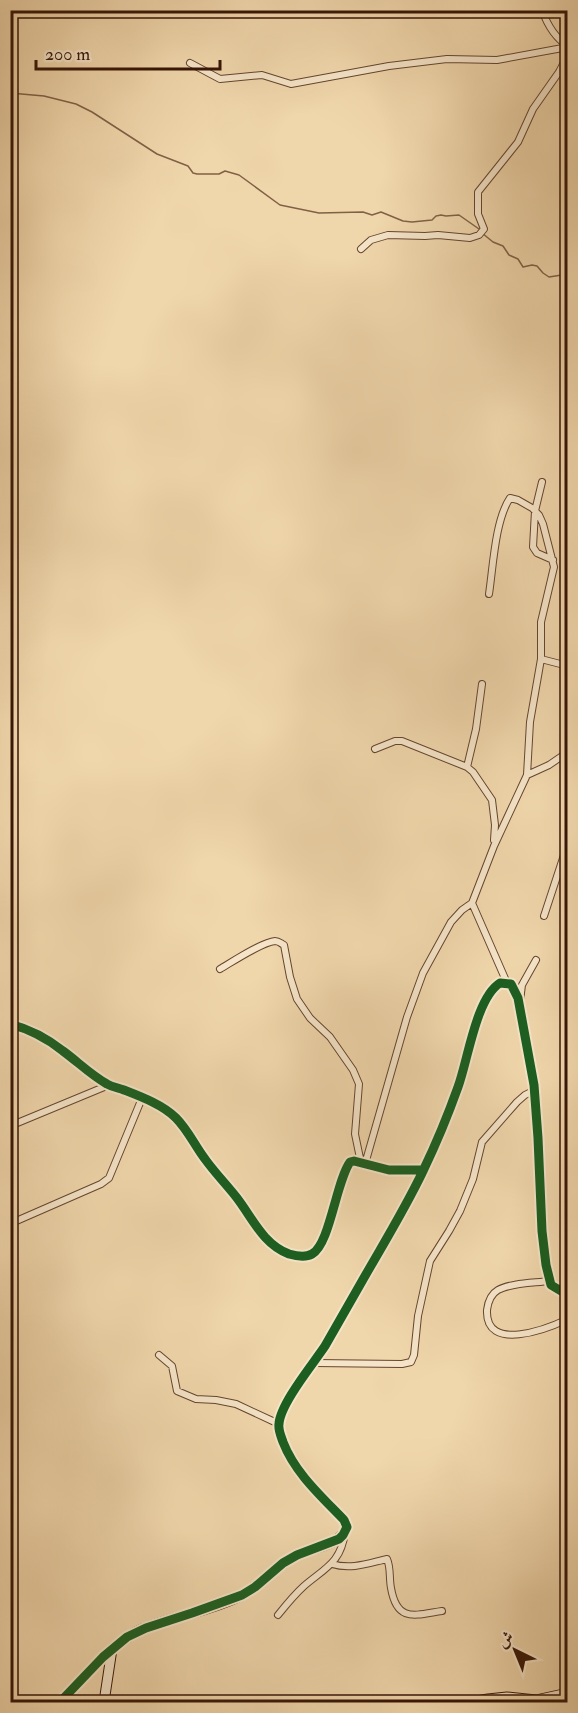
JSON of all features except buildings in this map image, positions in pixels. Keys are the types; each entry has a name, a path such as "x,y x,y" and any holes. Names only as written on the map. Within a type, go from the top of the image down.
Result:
{"street":[{"path":"542,10 546,22 560,41 567,46"},
{"path":"190,63 220,79 262,75 291,84 389,66 447,59 496,60 567,46"},
{"path":"361,249 371,240 388,235 438,235 470,238 479,236 484,229 478,214 478,192 518,142 536,104 559,72 567,55"},
{"path":"542,482 532,547 553,560"},
{"path":"363,1163 419,983 451,922 471,903 527,775 530,722 541,659 542,622 554,572 543,524 536,511 518,500 510,498 499,526 489,594"},
{"path":"541,659 567,666"},
{"path":"467,768 482,684"},
{"path":"375,749 395,741 402,741 473,772 492,800 495,825 494,846"},
{"path":"527,775 549,765 567,752"},
{"path":"544,916 567,843"},
{"path":"471,903 507,982 514,987 519,1005 535,1090 542,1231 546,1265 549,1281 554,1287 567,1292"},
{"path":"220,969 266,944 277,942 284,945 297,999 310,1018 330,1037 353,1070 359,1084 355,1134 363,1163"},
{"path":"519,1005 522,985 536,960"},
{"path":"278,1615 302,1588 332,1563 341,1551 347,1527 344,1520 291,1460 280,1435 279,1424 297,1385 314,1363 380,1252 423,1170 458,1088 485,1001 497,984 507,982"},
{"path":"10,1024 28,1029 61,1049 109,1085 162,1107 177,1119 269,1242 293,1255 302,1257 313,1253 318,1248 330,1221 339,1187 350,1162 389,1170 423,1170"},
{"path":"10,1126 109,1085"},
{"path":"314,1363 402,1364 411,1362 430,1261 460,1211 473,1179 482,1142 517,1102 535,1090"},
{"path":"14,1222 101,1184 109,1178 142,1098"},
{"path":"549,1281 498,1290 492,1295 488,1304 488,1322 493,1329 502,1334 521,1334 549,1328 567,1319"},
{"path":"159,1355 172,1366 177,1391 196,1399 236,1404 279,1424"},
{"path":"60,1702 112,1649 137,1631 242,1595 283,1563 297,1555 339,1539 345,1532"},
{"path":"332,1563 340,1566 355,1566 387,1559 395,1601 404,1613 416,1615 442,1611"},
{"path":"104,1702 112,1649"},
{"path":"472,1702 507,1697 536,1700 567,1693"}],"waterway":[{"path":"10,93 44,96 76,104 157,154 188,166 193,173 219,174 225,171 239,175 280,205 319,213 363,212 372,215 381,212 403,221 412,222 432,220 441,215 459,215 479,229"},
{"path":"482,233 493,242 503,246 509,255 518,259 523,267 537,266 549,277 568,274"}],"cycle path":[{"path":"60,1702 103,1657 127,1637 146,1628 242,1595 283,1563 297,1555 339,1539 343,1535 347,1527 344,1520 309,1484 288,1453 279,1431 281,1416 291,1395 325,1346 416,1185 454,1098 479,1015 492,991 500,983 511,984 518,998 534,1085 546,1265 551,1285 561,1291 568,1291"},
{"path":"10,1024 51,1042 107,1084 159,1105 171,1113 265,1237 280,1250 289,1254 306,1256 318,1248 324,1238 345,1171 350,1162 389,1170 423,1170"}]}
